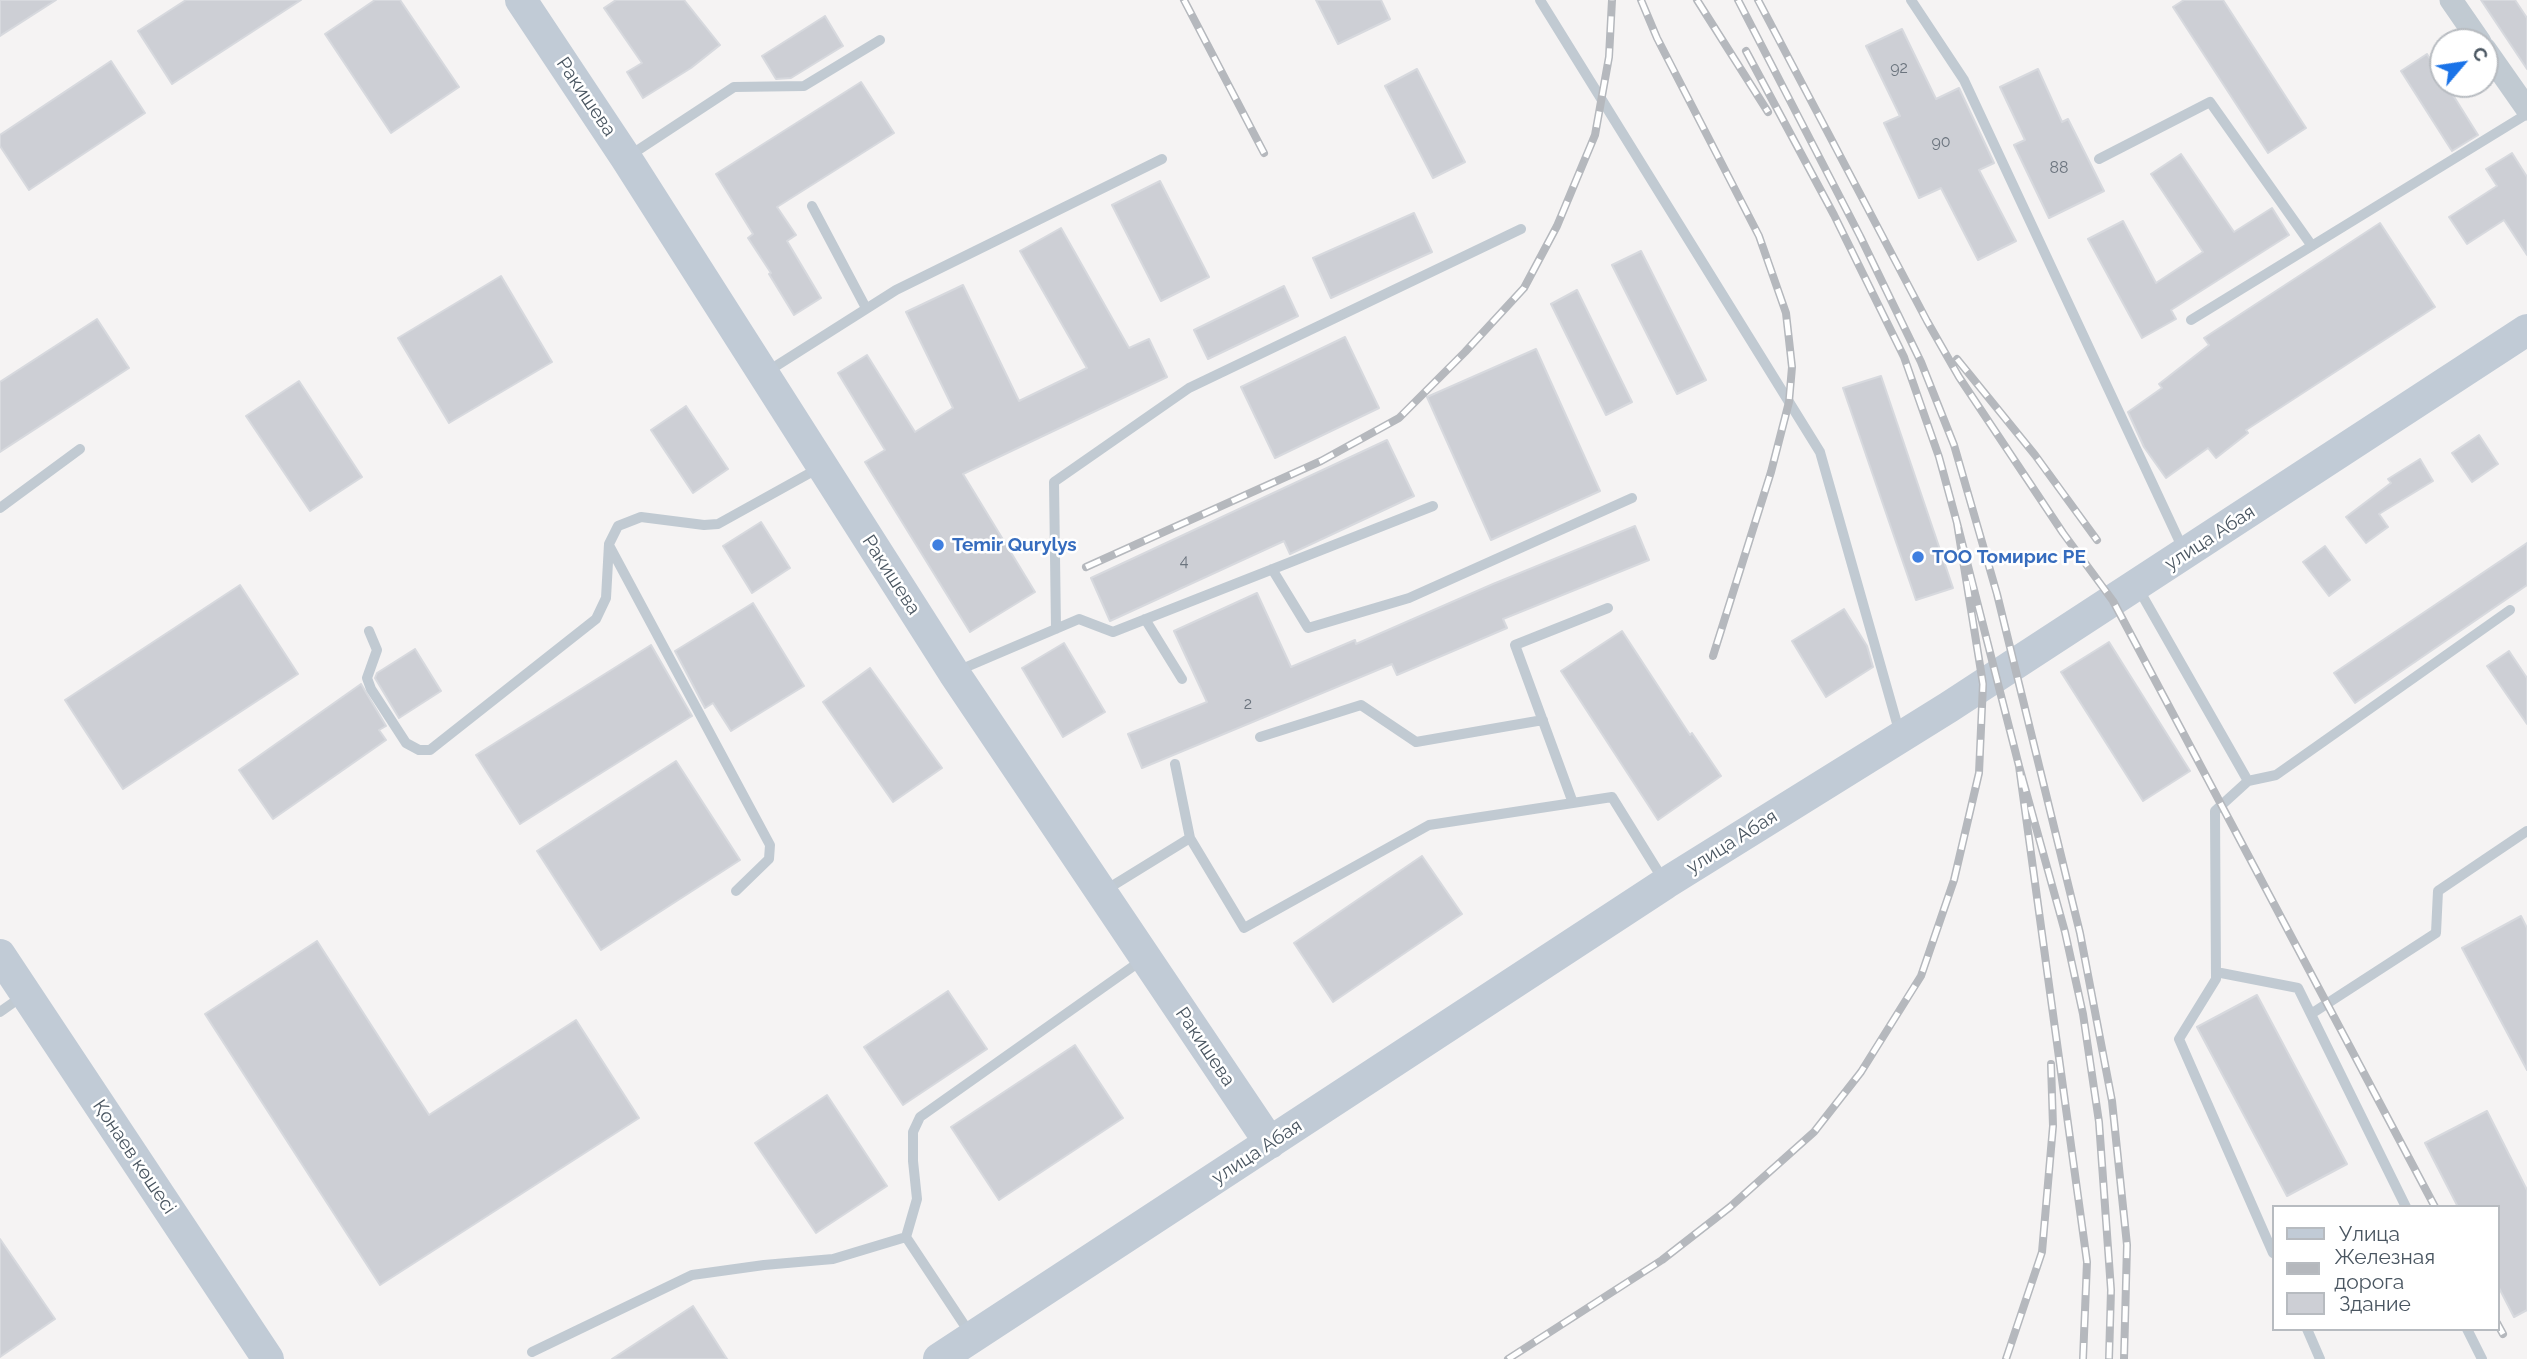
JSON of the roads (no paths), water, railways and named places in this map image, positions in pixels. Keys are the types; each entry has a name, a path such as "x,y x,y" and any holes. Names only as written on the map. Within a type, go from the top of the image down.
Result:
{"street":[{"name":"Ракишева","path":"521,0 626,158 954,673 1270,1143"},
{"path":"2451,0 2470,28"},
{"path":"2499,70 2527,112"},
{"name":"улица Абая","path":"939,1359 1666,883 1901,737 2186,554 2527,330"},
{"name":"Қонаев көшесі","path":"0,955 268,1359"}],"lane":[{"path":"1539,0 1819,452 1901,737"},
{"path":"1911,0 1964,80 2186,554"},
{"path":"626,158 734,87 804,86 880,40"},
{"path":"2099,159 2210,102 2312,246"},
{"path":"2191,320 2527,112"},
{"path":"762,375 896,290 1162,159"},
{"path":"812,206 866,308"},
{"path":"1056,629 1054,482 1189,388 1521,229"},
{"path":"0,508 80,449"},
{"path":"369,631 377,650 368,678 372,689 406,743 419,750 430,750 596,619 606,598 609,544 618,526 641,517 704,525 718,524 822,467"},
{"path":"1272,569 1308,628 1409,598 1632,498"},
{"path":"954,673 1079,620 1113,632 1433,506"},
{"path":"609,544 769,845 769,859 736,891"},
{"path":"2136,586 2248,780"},
{"path":"1573,803 1515,645 1608,608"},
{"path":"2272,1251 2179,1039 2216,979 2215,811 2248,780 2276,775 2510,610"},
{"path":"1145,619 1182,679"},
{"path":"1260,737 1362,705 1416,742 1543,720"},
{"path":"1175,764 1190,838 1244,928 1429,825 1612,797 1666,883"},
{"path":"2311,1014 2436,933 2438,891 2527,831"},
{"path":"1102,893 1190,838"},
{"path":"972,1337 906,1237 917,1199 913,1142 920,1117 1145,958"},
{"path":"2216,972 2298,988 2405,1205"},
{"path":"0,1012 26,994"},
{"path":"532,1352 692,1275 751,1266 833,1259 906,1237"},
{"path":"2308,1331 2320,1359"},
{"path":"2468,1331 2482,1359"}],"railway":[{"path":"1184,0 1264,153"},
{"path":"1086,567 1321,461 1399,418 1465,352 1524,288 1557,226 1595,135 1609,57 1612,0"},
{"path":"1641,0 1657,38 1759,236 1786,313 1792,367 1789,402 1771,472 1713,656"},
{"path":"1697,0 1768,112"},
{"path":"1738,0 1860,236 1921,362 1954,445 1997,594 2080,933 2112,1101 2127,1245 2124,1359"},
{"path":"1758,0 1959,377 2063,533 2113,601 2434,1205"},
{"path":"1746,51 1834,215 1904,357 1939,457 1957,523"},
{"path":"1957,359 2035,455 2097,540"},
{"path":"1508,1359 1662,1260 1730,1207 1814,1132 1861,1072 1921,976 1954,880 1979,773 1983,684 1957,523 2019,766"},
{"path":"2083,1359 2087,1262 2019,766 2065,932 2083,1014 2099,1122 2111,1290 2109,1359"},
{"path":"2006,1359 2042,1252 2053,1126 2051,1064"},
{"path":"2499,1327 2503,1334"}],"place":[{"name":"Temir Qurylys","path":"938,545"},
{"name":"ТОО Томирис РЕ","path":"1918,557"}]}
